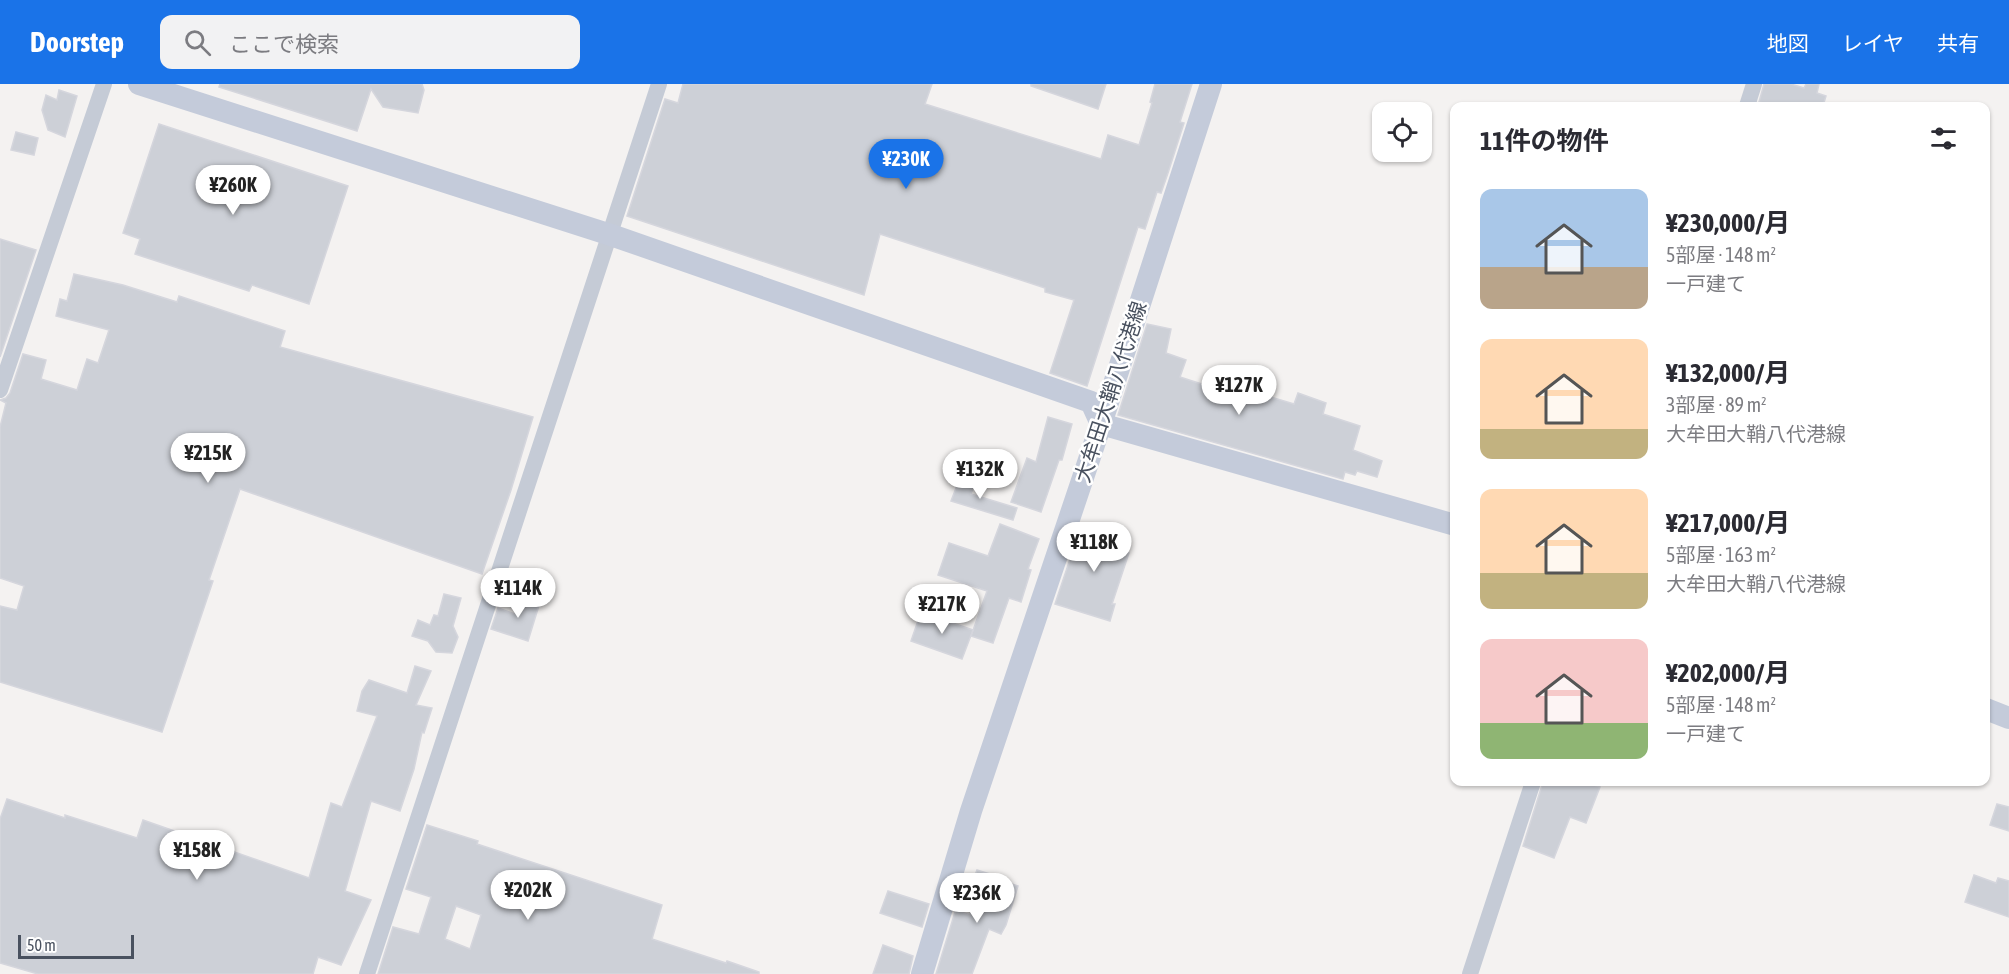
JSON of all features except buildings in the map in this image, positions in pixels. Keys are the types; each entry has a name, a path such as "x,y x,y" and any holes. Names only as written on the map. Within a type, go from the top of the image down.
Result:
{"main road":[{"path":"139,84 611,235 1091,402 1101,424 1450,524"},
{"name":"大牟田大鞘八代港線","path":"922,974 971,811 1101,424 1211,84"},
{"path":"1990,711 2009,718"}],"street":[{"path":"0,390 104,84"},
{"path":"367,974 659,84"},
{"path":"1748,102 1754,84"},
{"path":"1470,974 1532,786"}]}
